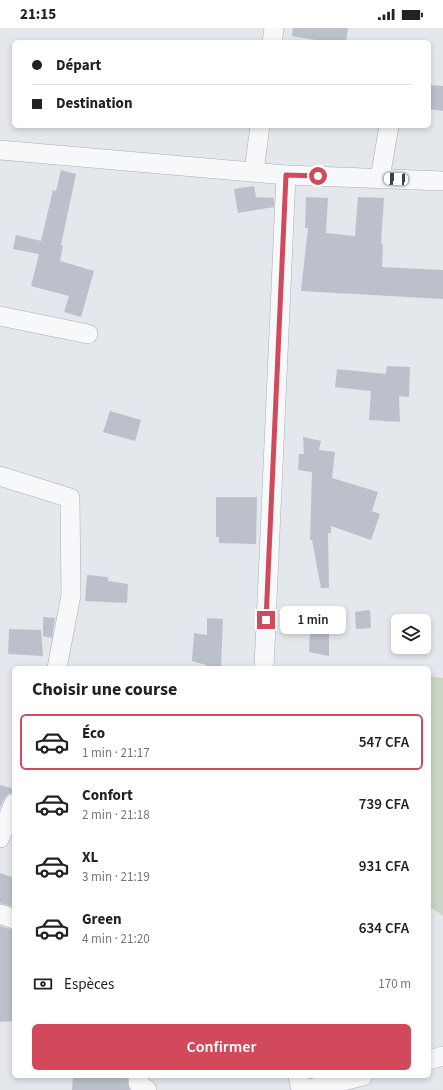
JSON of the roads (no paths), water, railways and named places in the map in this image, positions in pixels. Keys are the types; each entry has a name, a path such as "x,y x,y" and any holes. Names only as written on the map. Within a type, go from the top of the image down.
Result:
{"street":[{"path":"272,40 274,28"},
{"path":"254,171 260,128"},
{"path":"380,178 389,128"},
{"path":"0,150 286,175 443,181"},
{"path":"264,666 286,175"},
{"path":"0,316 88,334"},
{"path":"0,476 70,498 71,595 57,666"},
{"path":"0,838 12,808"},
{"path":"0,914 12,918"},
{"path":"431,1059 443,1056"},
{"path":"138,1078 138,1083 147,1090"},
{"path":"298,1078 301,1090"},
{"path":"306,1090 355,1078"}]}
